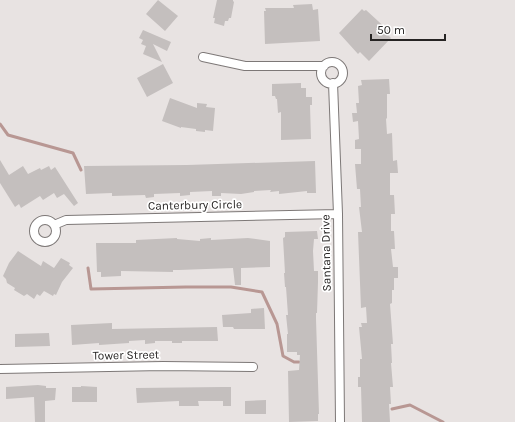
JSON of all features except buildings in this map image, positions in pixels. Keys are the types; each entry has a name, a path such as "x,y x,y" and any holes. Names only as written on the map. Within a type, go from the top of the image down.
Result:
{"street":[{"path":"203,57 245,66 324,66"},
{"path":"333,62 342,67 342,78 333,83 326,82 323,79 321,72 324,66 326,63 333,62"},
{"name":"Santana Drive","path":"333,83 338,214 340,422"},
{"name":"Canterbury Circle","path":"54,224 66,220 338,214"},
{"name":"Tower Street","path":"0,369 163,366 253,367"}],"waterway":[{"path":"0,124 8,135 73,153 81,170"},
{"path":"88,268 91,289 231,287 262,292 277,324 283,356 294,362 299,362"},
{"path":"392,409 410,405 443,422"}]}
